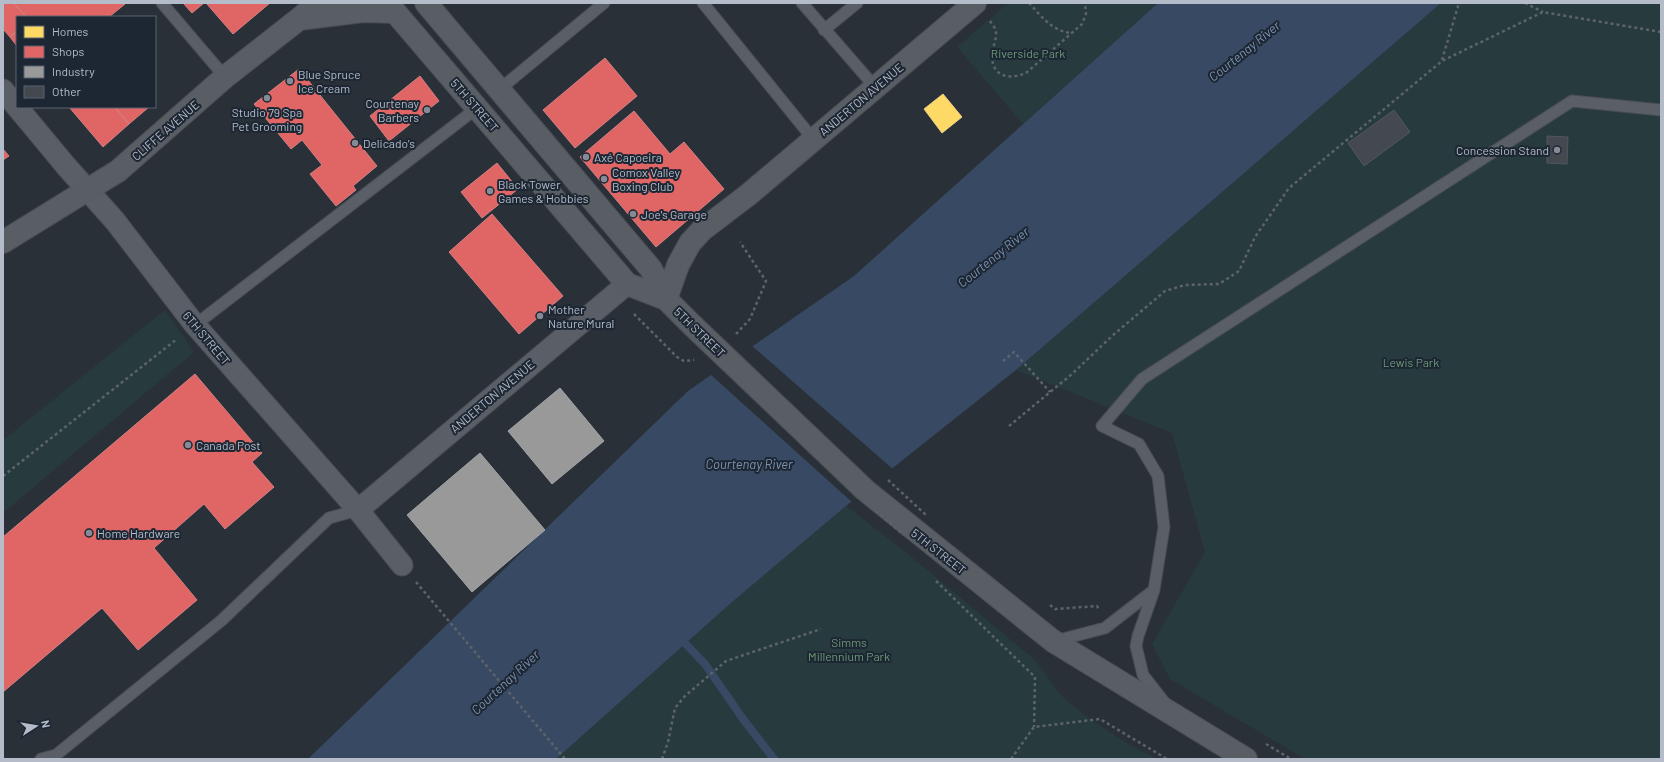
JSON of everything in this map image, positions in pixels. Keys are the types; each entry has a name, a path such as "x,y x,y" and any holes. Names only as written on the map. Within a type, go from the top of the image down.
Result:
{"main road":[{"name":"CLIFFE AVENUE","path":"3,242 118,171 224,77 318,3"},
{"name":"5TH STREET","path":"426,3 651,269 666,299 865,490 905,533 1053,641 1246,759"},
{"path":"299,19 392,7"},
{"name":"5TH STREET","path":"392,7 627,284 666,299"},
{"name":"ANDERTON AVENUE","path":"666,299 678,265 690,243 702,230 748,195 875,87 973,8"}],"street":[{"name":"6TH STREET","path":"3,90 16,106"},
{"name":"6TH STREET","path":"18,108 115,221 195,325 358,510 402,565"},
{"name":"ANDERTON AVENUE","path":"358,510 627,284"}],"lane":[{"path":"162,3 224,77"},
{"path":"500,89 604,3"},
{"path":"703,3 814,139"},
{"path":"802,3 875,87"},
{"path":"824,30 857,3"},
{"path":"1175,715 1143,675 1136,646 1154,590 1164,527 1158,476 1139,444 1102,426 1142,379 1572,102 1661,110"},
{"path":"195,325 477,108"},
{"path":"41,759 56,755 222,620 329,518 358,510"},
{"path":"1053,641 1105,628 1154,590"}],"path":[{"path":"1029,3 1048,23 1064,32 1072,33"},
{"path":"973,8 993,25 996,33 992,57 994,65 1003,75 1009,78 1026,73 1082,24 1086,14 1085,3"},
{"path":"1442,61 1459,3"},
{"path":"1525,3 1543,12 1661,32"},
{"path":"1009,426 1072,374 1112,336 1165,291 1185,285 1218,284 1239,271 1255,237 1289,188 1442,61 1543,12"},
{"path":"3,476 195,325"},
{"path":"1003,361 1014,352 1050,392"},
{"path":"402,565 566,759"},
{"path":"935,579 1035,677 1034,727 1011,759"},
{"path":"662,759 668,742 675,708 685,696 726,661 821,629"},
{"path":"1034,727 1100,719 1167,759"}],"green space":[{"name":"Riverside Park","path":"1008,3 1158,3 1023,124 957,47"},
{"name":"Lewis Park","path":"1441,3 1661,3 1661,759 1305,759 1170,679 1152,644 1205,552 1172,433 1016,370"},
{"path":"165,310 194,352 3,513 3,440"},
{"name":"Simms Millennium Park","path":"846,506 916,561 1030,656 1069,703 1094,722 1125,742 1161,759 556,759 731,603"}],"water":[{"name":"Courtenay River","path":"1158,3 1441,3 1016,370 865,490 731,603 556,759 308,759 688,391 854,276"}],"pier":[{"path":"751,345 894,470 853,503 710,374"}],"building: Homes":[{"path":"943,94 962,117 942,133 924,109"}],"building: Shops":[{"path":"3,3 17,3 15,4 25,16 16,16 16,32 10,37 3,29"},
{"path":"183,3 204,3 192,13"},
{"path":"206,3 270,3 233,34"},
{"path":"15,4 125,4 110,16 25,16"},
{"path":"16,32 16,45 10,37"},
{"path":"605,58 637,96 575,148 543,110"},
{"path":"299,69 377,166 353,186 356,190 336,206 310,174 322,165 302,140 291,149 254,104"},
{"path":"420,76 439,101 389,141 370,116"},
{"path":"70,108 116,108 129,124 103,147"},
{"path":"116,108 148,108 129,124"},
{"path":"634,111 670,154 684,142 724,189 656,247 580,157"},
{"path":"3,149 9,156 3,160"},
{"name":"Black Tower Games & Hobbies","path":"497,163 518,189 482,218 461,192"},
{"path":"492,214 563,296 519,334 449,252"},
{"name":"Home Hardware","path":"195,374 262,453 252,462 274,487 225,529 204,504 154,548 197,600 138,650 102,608 3,692 3,537"}],"building: Industry":[{"path":"560,388 604,441 552,484 508,431"},
{"path":"480,453 545,530 472,592 407,515"}],"building: Other":[{"path":"1394,110 1410,132 1364,166 1348,143"},
{"name":"Concession Stand","path":"1547,136 1568,137 1567,164 1547,163"}],"waterway":[{"path":"679,637 705,664 743,719 774,759"}],"place":[{"name":"Blue Spruce Ice Cream","path":"290,81"},
{"name":"Studio 79 Spa Pet Grooming","path":"267,98"},
{"name":"Courtenay Barbers","path":"427,110"},
{"name":"Delicado's","path":"355,143"},
{"name":"Concession Stand","path":"1557,150"},
{"name":"Axé Capoeira","path":"586,157"},
{"name":"Comox Valley Boxing Club","path":"604,179"},
{"name":"Black Tower Games & Hobbies","path":"490,191"},
{"name":"Joe's Garage","path":"633,214"},
{"name":"Mother Nature Mural","path":"540,316"},
{"name":"Canada Post","path":"188,445"},
{"name":"Home Hardware","path":"89,533"}]}
